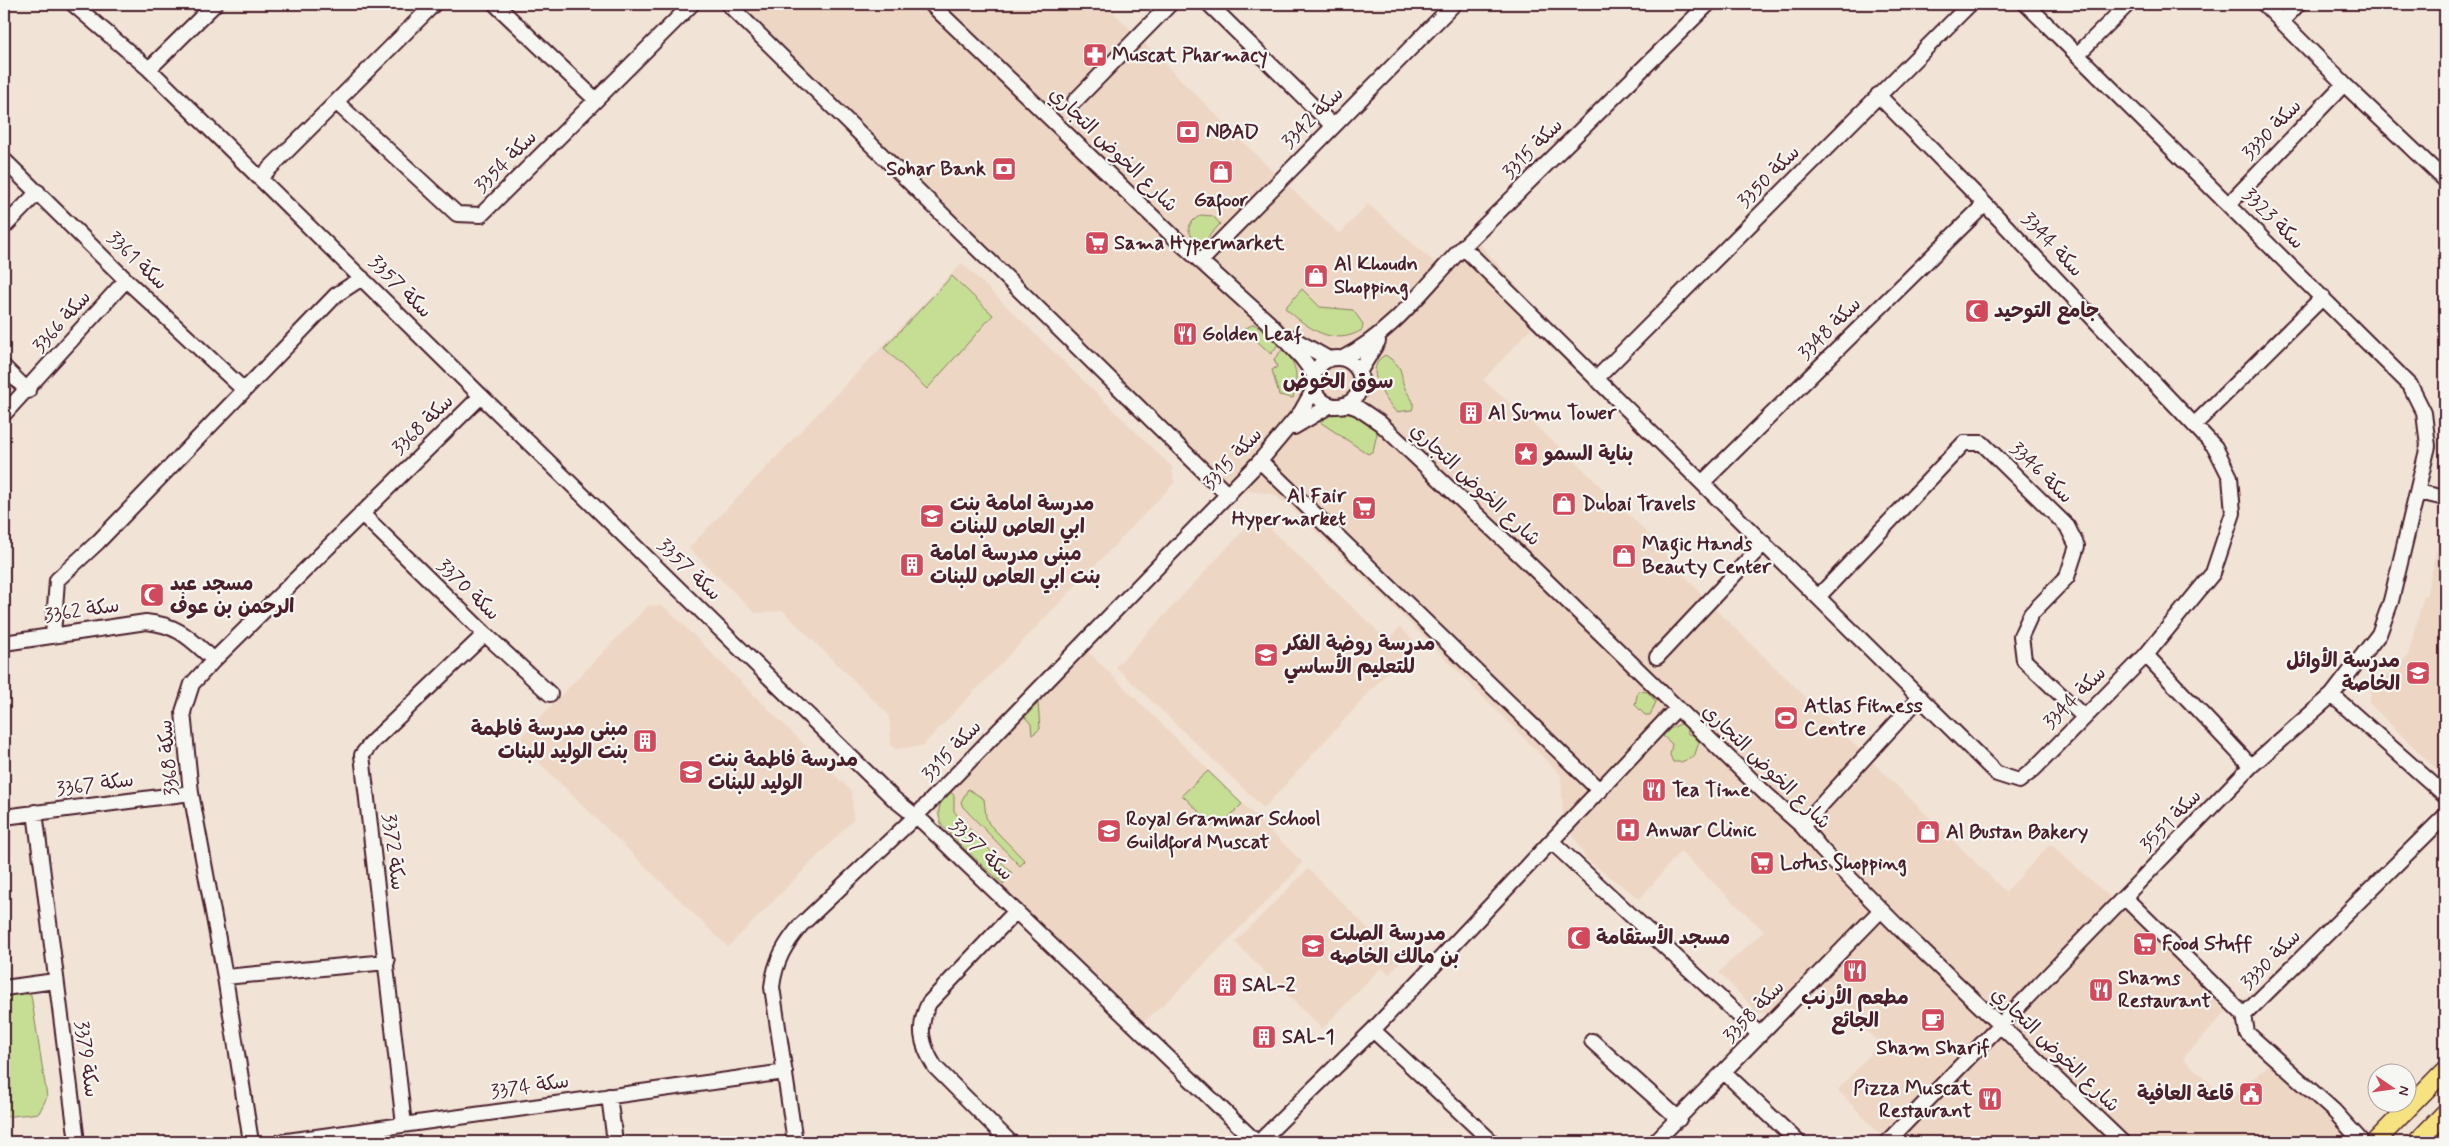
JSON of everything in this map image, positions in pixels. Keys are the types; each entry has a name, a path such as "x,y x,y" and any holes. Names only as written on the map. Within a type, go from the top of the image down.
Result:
{"main road":[{"path":"2375,1142 2445,1070"},
{"path":"2417,1142 2445,1113"}],"street":[{"name":"سكة 3357","path":"72,4 98,23 149,69 887,792 916,816 1258,1142"},
{"name":"سكة 3357","path":"84,4 98,23"},
{"path":"149,69 215,4"},
{"path":"260,178 434,4"},
{"path":"495,4 596,100"},
{"name":"سكة 3354","path":"336,102 456,214 481,215 692,4"},
{"path":"728,4 1228,495"},
{"name":"شارع الخوض التجاري","path":"931,4 1269,323 1302,358 1314,374"},
{"path":"1075,101 1170,4"},
{"path":"1209,4 1333,126"},
{"name":"سكة 3315","path":"1343,358 1372,341 1389,326 1463,247 1708,4"},
{"name":"سكة 3350","path":"1596,379 1970,4"},
{"name":"سكة 3323","path":"2026,4 2323,296 2410,385 2424,412 2428,446 2418,492"},
{"path":"2078,54 2128,4"},
{"path":"2264,4 2344,84 2445,180"},
{"path":"2282,21 2298,4"},
{"name":"سكة 3342","path":"1201,260 1333,126 1445,7"},
{"name":"سكة 3330","path":"2229,204 2344,84"},
{"name":"سكة 3344","path":"1878,95 1985,204 2215,446 2230,477 2233,513 2213,574 2146,655 2033,770 2019,781 1997,774 1920,697"},
{"name":"سكة 3361","path":"4,160 126,280 244,390"},
{"path":"4,226 38,192"},
{"name":"سكة 3348","path":"1703,482 1985,204"},
{"path":"1463,247 1920,697 1802,826"},
{"path":"53,634 57,580 98,542 336,295 362,278"},
{"name":"سكة 3366","path":"4,414 28,390 126,280"},
{"path":"2194,425 2323,296"},
{"name":"شارع الخوض التجاري","path":"1269,323 1310,350 1329,359"},
{"name":"سكة 3315","path":"1359,372 1370,352 1389,326"},
{"path":"1343,358 1356,366 1359,372 1361,387 1353,400 1346,404 1331,405 1324,402 1314,389 1314,374 1322,362 1329,359 1343,358"},
{"path":"4,367 28,390"},
{"name":"شارع الخوض التجاري","path":"1361,387 1380,423"},
{"name":"سكة 3315","path":"795,1142 772,987 774,970 786,942 801,925 916,816 1228,495 1283,435 1301,412 1314,389"},
{"name":"سكة 3368","path":"251,1142 225,977 191,793 183,712 192,684 214,660 360,513 481,396"},
{"name":"شارع الخوض التجاري","path":"1346,404 1358,408 1380,423 1676,708 1802,826 1822,850 1881,910 2122,1142"},
{"name":"سكة 3315","path":"1283,435 1313,414 1331,405"},
{"name":"سكة 3346","path":"1818,598 1964,444 1982,443 2066,526 2077,546 2067,577 2031,614 2021,636 2024,660 2084,717"},
{"path":"1260,461 1600,791"},
{"path":"2418,492 2445,498"},
{"name":"سكة 3551","path":"1887,1142 2251,766 2332,695 2379,634 2391,601 2418,492"},
{"name":"سكة 3370","path":"360,513 550,694"},
{"path":"1657,657 1764,543"},
{"name":"سكة 3362","path":"4,643 53,634 146,622 175,628 214,660"},
{"name":"سكة 3372","path":"404,1125 362,755 372,742 485,634"},
{"path":"2146,655 2251,766"},
{"path":"2332,695 2445,795"},
{"path":"1258,1142 1373,1030 1600,791 1676,708"},
{"name":"سكة 3367","path":"4,817 191,793"},
{"name":"سكة 3379","path":"35,812 77,1142"},
{"name":"سكة 3330","path":"2125,898 2244,1015 2445,816"},
{"path":"1552,842 1760,1035"},
{"name":"سكة 3358","path":"1655,1142 1881,910"},
{"path":"1010,1142 934,1067 926,1053 922,1018 929,1003 1016,911"},
{"path":"225,977 387,962"},
{"path":"4,988 56,981"},
{"path":"2244,1015 2247,1033 2334,1111 2362,1142"},
{"path":"1373,1030 1492,1142"},
{"path":"1592,1041 1679,1119"},
{"name":"سكة 3374","path":"280,1142 785,1072"},
{"path":"1724,1072 1798,1142"},
{"path":"609,1096 615,1142"}],"shaded area":[{"name":"سوق الخوض","path":"720,4 1105,4 1272,171 1340,234 1368,204 1435,263 1467,230 1543,315 1483,380 1572,458 1646,532 1711,605 2006,892 2050,844 2148,931 2226,1012 2183,1058 2228,1101 2272,1062 2332,1114 2354,1142 1887,1142 1838,1090 1880,1043 1808,980 1776,1014 1758,1013 1719,972 1764,931 1680,851 1640,899 1586,859 1563,816 1561,775 1405,618 1291,507 1273,494 1249,491 1218,496"},
{"name":"مدرسة امامة بنت ابي العاص للبنات","path":"962,263 1172,467 1174,483 922,746 895,749 891,744 889,715 783,611 755,613 689,548"},
{"name":"مدرسة الأوائل الخاصة","path":"2445,513 2445,778 2369,703 2372,691 2408,656 2424,596 2426,597"},
{"name":"مدرسة روضة الفكر للتعليم الأساسي","path":"1255,518 1283,518 1271,530 1388,641 1400,627 1415,642 1264,808 1116,667"},
{"name":"مدرسة فاطمة بنت الوليد للبنات","path":"649,605 665,607 852,792 853,820 728,947 517,741"},
{"name":"Royal Grammar School Guildford Muscat","path":"1086,650 1302,862 1296,871 1173,996 1142,1023 941,825 935,809 935,802"},
{"name":"مدرسة الصلت بن مالك الخاصه","path":"1308,869 1401,961 1389,974 1381,967 1322,1029 1235,942"}],"green space":[{"path":"1201,215 1213,216 1220,224 1201,245 1190,233 1189,226"},
{"path":"952,276 993,315 927,389 884,348"},
{"path":"1302,289 1320,307 1353,310 1363,324 1362,330 1351,335 1330,336 1320,333 1302,322 1285,308"},
{"path":"1254,324 1279,343 1271,354 1244,329"},
{"path":"1284,348 1296,372 1293,398 1279,395 1272,370 1277,367 1274,359"},
{"path":"1385,355 1400,369 1404,386 1413,402 1412,410 1396,412 1382,392 1375,375 1375,368 1378,361"},
{"path":"1351,414 1371,422 1378,429 1373,451 1368,454 1317,420 1324,415"},
{"path":"1638,691 1648,692 1656,702 1650,715 1645,715 1635,705"},
{"path":"1038,703 1040,729 1032,735 1031,724 1025,717"},
{"path":"1680,724 1686,725 1688,734 1693,735 1699,742 1694,757 1681,762 1673,762 1670,755 1672,744 1663,736 1670,729"},
{"path":"1208,771 1242,804 1217,829 1182,795"},
{"path":"968,789 984,799 986,817 989,824 1025,861 1020,866 963,807 961,802"},
{"path":"949,791 954,795 954,811 960,819 1012,873 1003,884 959,843 941,823 940,806 943,798"},
{"path":"22,993 31,995 47,1097 39,1113 4,1117 4,995"}],"place":[{"name":"Muscat Pharmacy","path":"1095,55"},
{"name":"NBAD","path":"1188,132"},
{"name":"Sohar Bank","path":"1004,169"},
{"name":"Gafoor","path":"1221,172"},
{"name":"Sama Hypermarket","path":"1097,243"},
{"name":"Al Khoudn Shopping","path":"1316,276"},
{"name":"جامع التوحيد","path":"1977,311"},
{"name":"Golden Leaf","path":"1185,334"},
{"name":"Al Sumu Tower","path":"1471,413"},
{"name":"بناية السمو","path":"1526,454"},
{"name":"Dubai Travels","path":"1564,504"},
{"name":"Al Fair Hypermarket","path":"1364,508"},
{"name":"مدرسة امامة بنت ابي العاص للبنات","path":"932,516"},
{"name":"Magic Hands Beauty Center","path":"1624,556"},
{"name":"مبنى مدرسة امامة بنت ابي العاص للبنات","path":"912,565"},
{"name":"مسجد عبد الرحمن بن عوف","path":"152,595"},
{"name":"مدرسة روضة الفكر للتعليم الأساسي","path":"1266,655"},
{"name":"مدرسة الأوائل الخاصة","path":"2418,673"},
{"name":"Atlas Fitness Centre","path":"1786,718"},
{"name":"مبنى مدرسة فاطمة بنت الوليد للبنات","path":"645,741"},
{"name":"مدرسة فاطمة بنت الوليد للبنات","path":"691,772"},
{"name":"Tea Time","path":"1654,790"},
{"name":"Anwar Clinic","path":"1628,830"},
{"name":"Royal Grammar School Guildford Muscat","path":"1109,831"},
{"name":"Al Bustan Bakery","path":"1928,832"},
{"name":"Lotus Shopping","path":"1762,863"},
{"name":"مسجد الأستقامة","path":"1579,938"},
{"name":"Food Stuff","path":"2145,944"},
{"name":"مدرسة الصلت بن مالك الخاصه","path":"1313,946"},
{"name":"مطعم الأرنب الجائع","path":"1855,971"},
{"name":"SAL-2","path":"1225,985"},
{"name":"Shams Restaurant","path":"2101,990"},
{"name":"Sham Sharif","path":"1933,1020"},
{"name":"SAL-1","path":"1264,1037"},
{"name":"قاعة العافية","path":"2251,1094"},
{"name":"Pizza Muscat Restaurant","path":"1990,1099"}],"district":[{"name":"سوق الخوض","path":"1338,382"}]}
